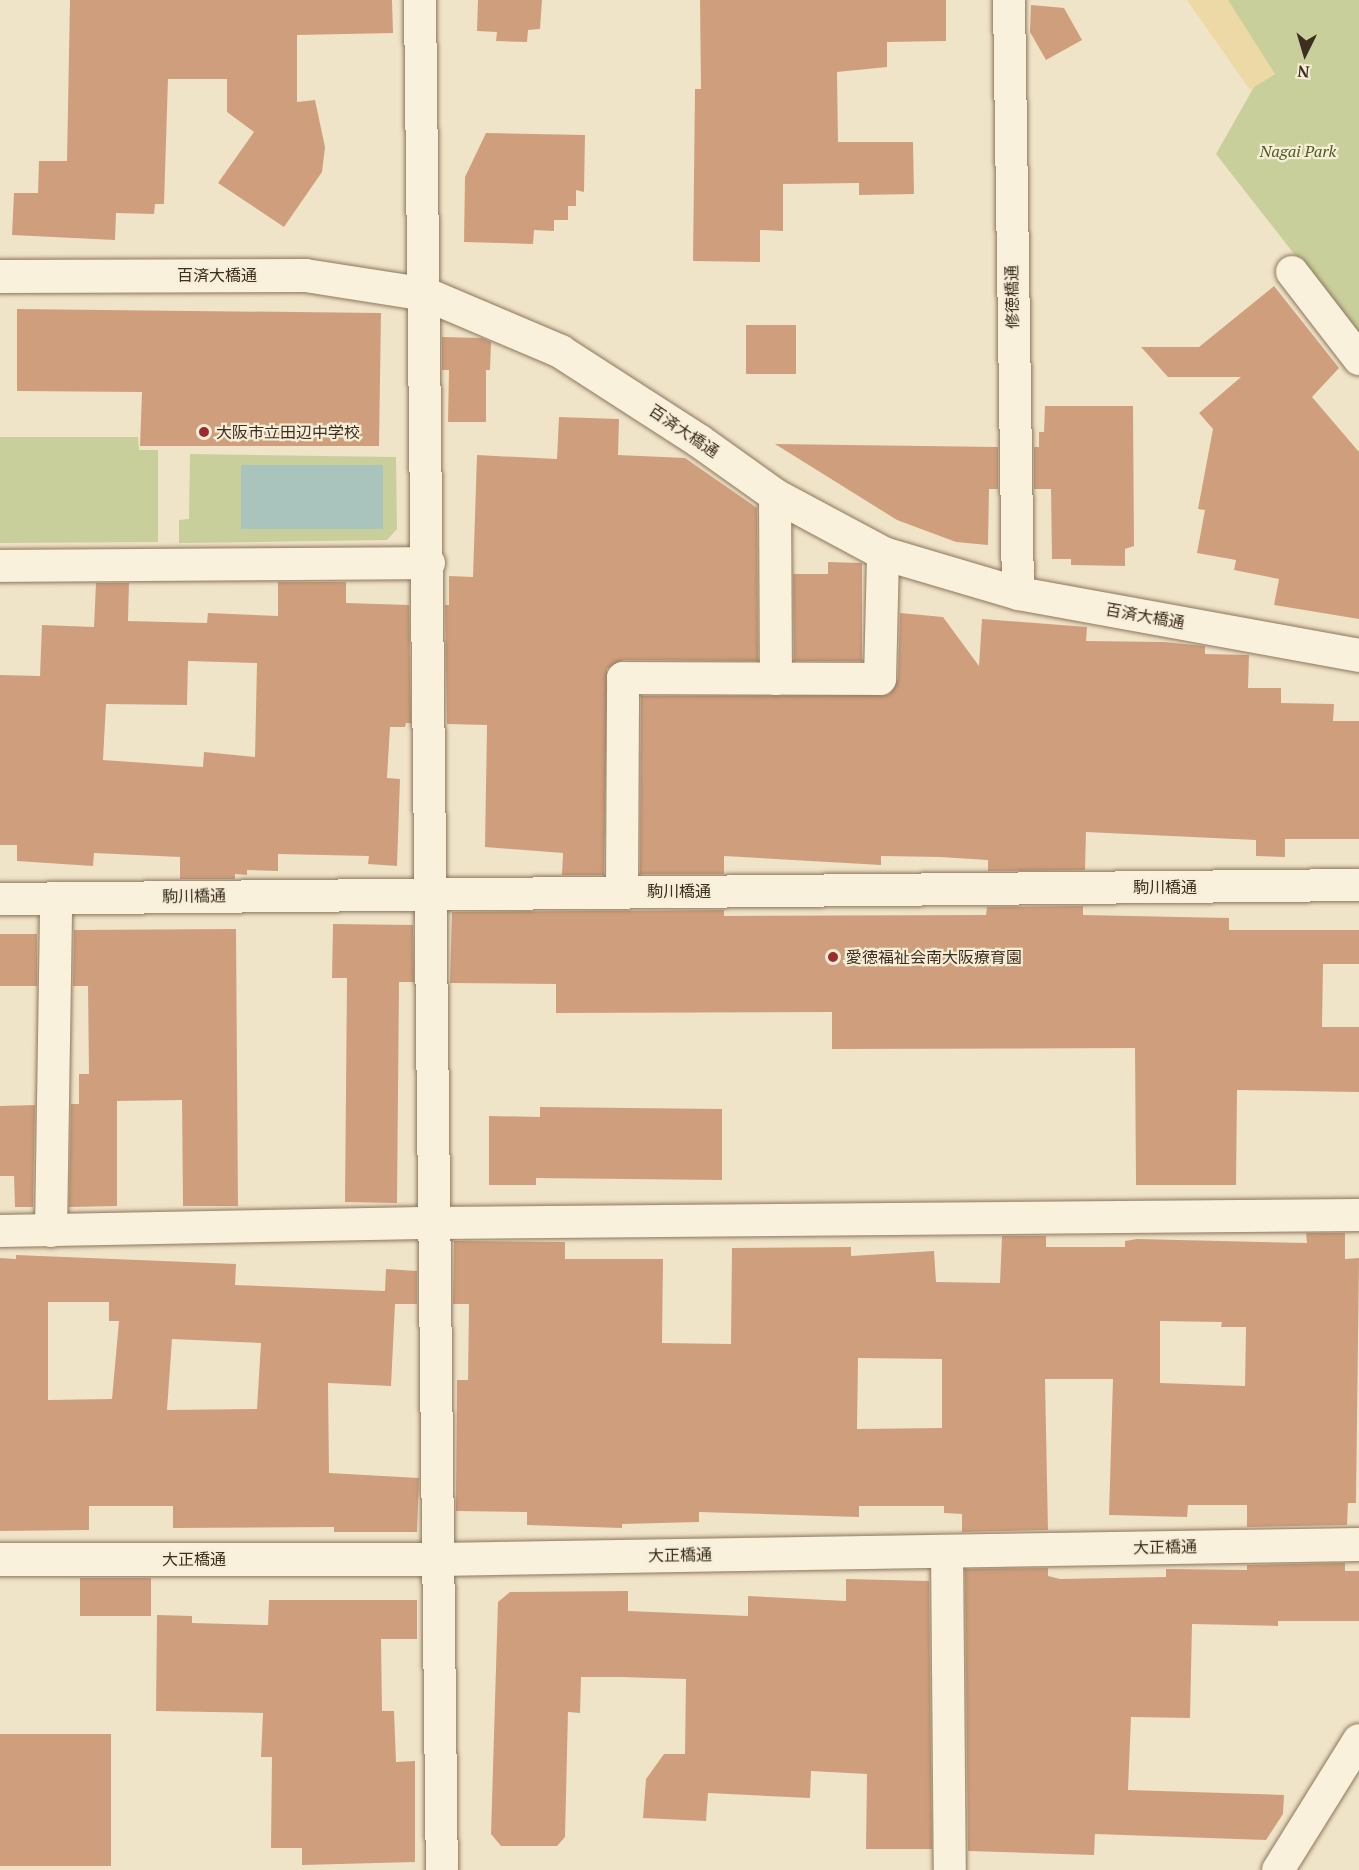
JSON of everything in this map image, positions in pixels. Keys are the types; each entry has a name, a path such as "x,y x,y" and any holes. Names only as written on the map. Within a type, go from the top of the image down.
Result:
{"street":[{"path":"420,0 426,294 442,1870"},
{"name":"修徳橋通","path":"1009,0 1018,593"},
{"path":"1292,272 1359,359"},
{"name":"百済大橋通","path":"0,276 305,275 426,294 560,351 698,440 775,495 883,554 1018,593 1359,655"},
{"path":"775,495 776,679"},
{"path":"622,891 623,678 880,679 883,554"},
{"path":"0,566 429,563"},
{"name":"駒川橋通","path":"0,899 432,892 1359,885"},
{"path":"51,1231 56,898"},
{"path":"0,1231 436,1222 1359,1215"},
{"name":"大正橋通","path":"0,1559 438,1559 1359,1544"},
{"path":"946,1551 950,1870"},
{"path":"1278,1870 1359,1740"}],"green space":[{"name":"Nagai Park","path":"1194,0 1359,0 1359,337 1216,154 1254,87"},
{"path":"0,437 138,437 139,450 158,450 158,542 0,543"},
{"path":"190,454 396,457 397,529 387,540 179,543 179,520 189,519"}],"sand":[{"path":"1187,0 1228,0 1275,74 1250,90"}],"water":[{"path":"241,465 383,465 383,529 241,529"}],"building":[{"path":"70,0 392,0 393,33 297,35 297,102 315,100 325,147 322,172 284,227 218,183 254,132 227,112 227,79 168,79 164,204 155,204 154,214 116,213 115,240 12,235 14,193 38,193 39,161 67,161"},
{"path":"478,0 542,0 540,29 528,30 527,42 496,41 497,32 477,31"},
{"path":"700,0 946,0 946,41 887,42 887,67 837,72 838,142 913,142 914,194 859,195 859,183 783,184 783,231 760,230 760,262 693,261 695,89 701,89"},
{"path":"1031,5 1064,8 1082,40 1046,60 1030,32"},
{"path":"486,133 585,135 584,192 576,190 576,206 568,206 568,220 554,220 554,231 534,230 533,244 464,242 465,177"},
{"path":"1274,286 1339,368 1312,397 1359,452 1359,619 1274,605 1279,579 1234,570 1236,560 1197,553 1205,510 1198,509 1213,429 1199,413 1241,377 1168,377 1141,347 1199,347"},
{"path":"17,309 381,313 379,446 140,446 142,392 17,391"},
{"path":"746,325 796,325 796,374 746,374"},
{"path":"442,337 482,338 491,342 490,370 486,370 486,422 448,422 449,370 442,370"},
{"path":"1045,406 1133,406 1134,546 1125,549 1125,566 1071,565 1071,559 1052,559 1051,489 1034,489 1034,447 1039,447 1039,432 1044,432"},
{"path":"559,417 619,419 618,455 685,458 757,508 758,661 623,660 607,669 604,875 562,875 563,853 485,847 487,725 447,724 445,605 449,605 449,576 473,577 477,455 557,459"},
{"path":"775,444 998,447 998,489 989,489 988,545 956,542 897,520"},
{"path":"828,562 862,563 862,661 794,661 793,574 828,574"},
{"path":"278,582 346,582 346,603 409,605 411,723 406,723 405,727 390,727 387,778 400,779 397,866 368,864 369,856 278,854 278,871 247,870 247,875 235,874 235,879 180,879 180,857 94,853 93,866 17,861 17,845 0,845 0,675 40,676 42,625 94,627 96,583 129,583 128,621 207,623 208,613 278,616","holes":["188,661 257,663 255,757 204,752 203,767 103,760 106,704 187,705"]},
{"path":"900,613 943,617 979,666 982,619 1087,627 1086,641 1164,642 1205,646 1205,654 1249,655 1248,688 1281,688 1281,703 1334,704 1333,721 1359,721 1359,839 1285,839 1285,857 1256,856 1256,840 1086,832 1085,870 988,871 988,860 940,857 881,856 881,865 724,856 724,874 640,874 641,696 888,695 898,679"},
{"path":"1083,906 1083,915 1229,918 1229,930 1359,930 1359,964 1323,964 1322,1027 1359,1027 1359,1092 1237,1090 1236,1185 1136,1185 1135,1048 832,1049 832,1012 556,1013 556,984 450,983 452,912 724,910 724,916 986,915 987,907"},
{"path":"333,924 413,925 414,982 399,982 397,1203 345,1202 347,978 332,978"},
{"path":"236,929 238,1206 183,1206 182,1100 117,1101 117,1206 69,1207 71,1104 79,1104 79,1074 89,1074 88,986 73,986 74,930"},
{"path":"0,934 37,934 37,986 0,986"},
{"path":"35,1105 33,1207 15,1207 14,1176 0,1176 0,1106"},
{"path":"540,1107 722,1109 722,1180 536,1178 536,1185 489,1185 489,1116 540,1117"},
{"path":"1306,1233 1345,1233 1345,1259 1359,1258 1356,1503 1348,1503 1347,1525 1247,1527 1247,1505 1188,1505 1187,1517 1109,1515 1113,1379 1045,1379 1048,1530 962,1532 962,1514 944,1513 944,1506 859,1506 859,1517 699,1512 699,1522 622,1524 622,1528 527,1525 527,1512 456,1511 457,1380 468,1380 469,1304 453,1304 454,1241 565,1242 565,1259 663,1259 662,1343 731,1344 732,1248 851,1247 851,1256 934,1251 936,1282 1000,1283 1002,1236 1046,1236 1046,1247 1125,1247 1125,1241 1137,1239 1307,1243","holes":["1160,1321 1222,1322 1221,1327 1246,1327 1245,1386 1160,1383","858,1358 942,1359 942,1428 857,1429"]},
{"path":"16,1255 236,1264 235,1285 385,1291 386,1269 417,1271 417,1304 395,1304 391,1386 328,1383 329,1473 419,1478 417,1532 334,1532 334,1527 173,1528 173,1506 89,1506 89,1530 0,1531 0,1258 16,1259","holes":["48,1302 109,1302 109,1321 119,1321 112,1399 48,1400","172,1339 261,1343 257,1409 167,1410"]},
{"path":"1345,1563 1345,1571 1359,1571 1359,1621 1278,1621 1278,1626 1192,1624 1190,1718 1131,1717 1128,1790 1284,1795 1283,1814 1266,1840 1095,1834 1094,1855 968,1851 965,1569 1048,1568 1048,1576 1060,1579 1166,1577 1166,1569 1247,1570 1247,1565"},
{"path":"80,1578 151,1578 151,1616 80,1616"},
{"path":"846,1579 929,1581 932,1849 866,1849 867,1774 811,1771 810,1798 708,1793 706,1821 643,1818 646,1779 664,1754 685,1754 686,1679 581,1677 580,1713 568,1712 565,1837 557,1846 501,1846 491,1834 498,1602 510,1592 628,1591 628,1611 748,1616 748,1596 846,1601"},
{"path":"269,1600 417,1600 417,1639 381,1639 382,1711 394,1711 396,1762 415,1761 415,1862 302,1865 302,1848 271,1848 272,1757 261,1757 263,1713 156,1711 157,1615 192,1616 192,1623 268,1625"},
{"path":"0,1734 111,1734 111,1866 0,1866"}],"place":[{"name":"大阪市立田辺中学校","path":"204,432"},
{"name":"愛徳福祉会南大阪療育園","path":"833,957"}]}
